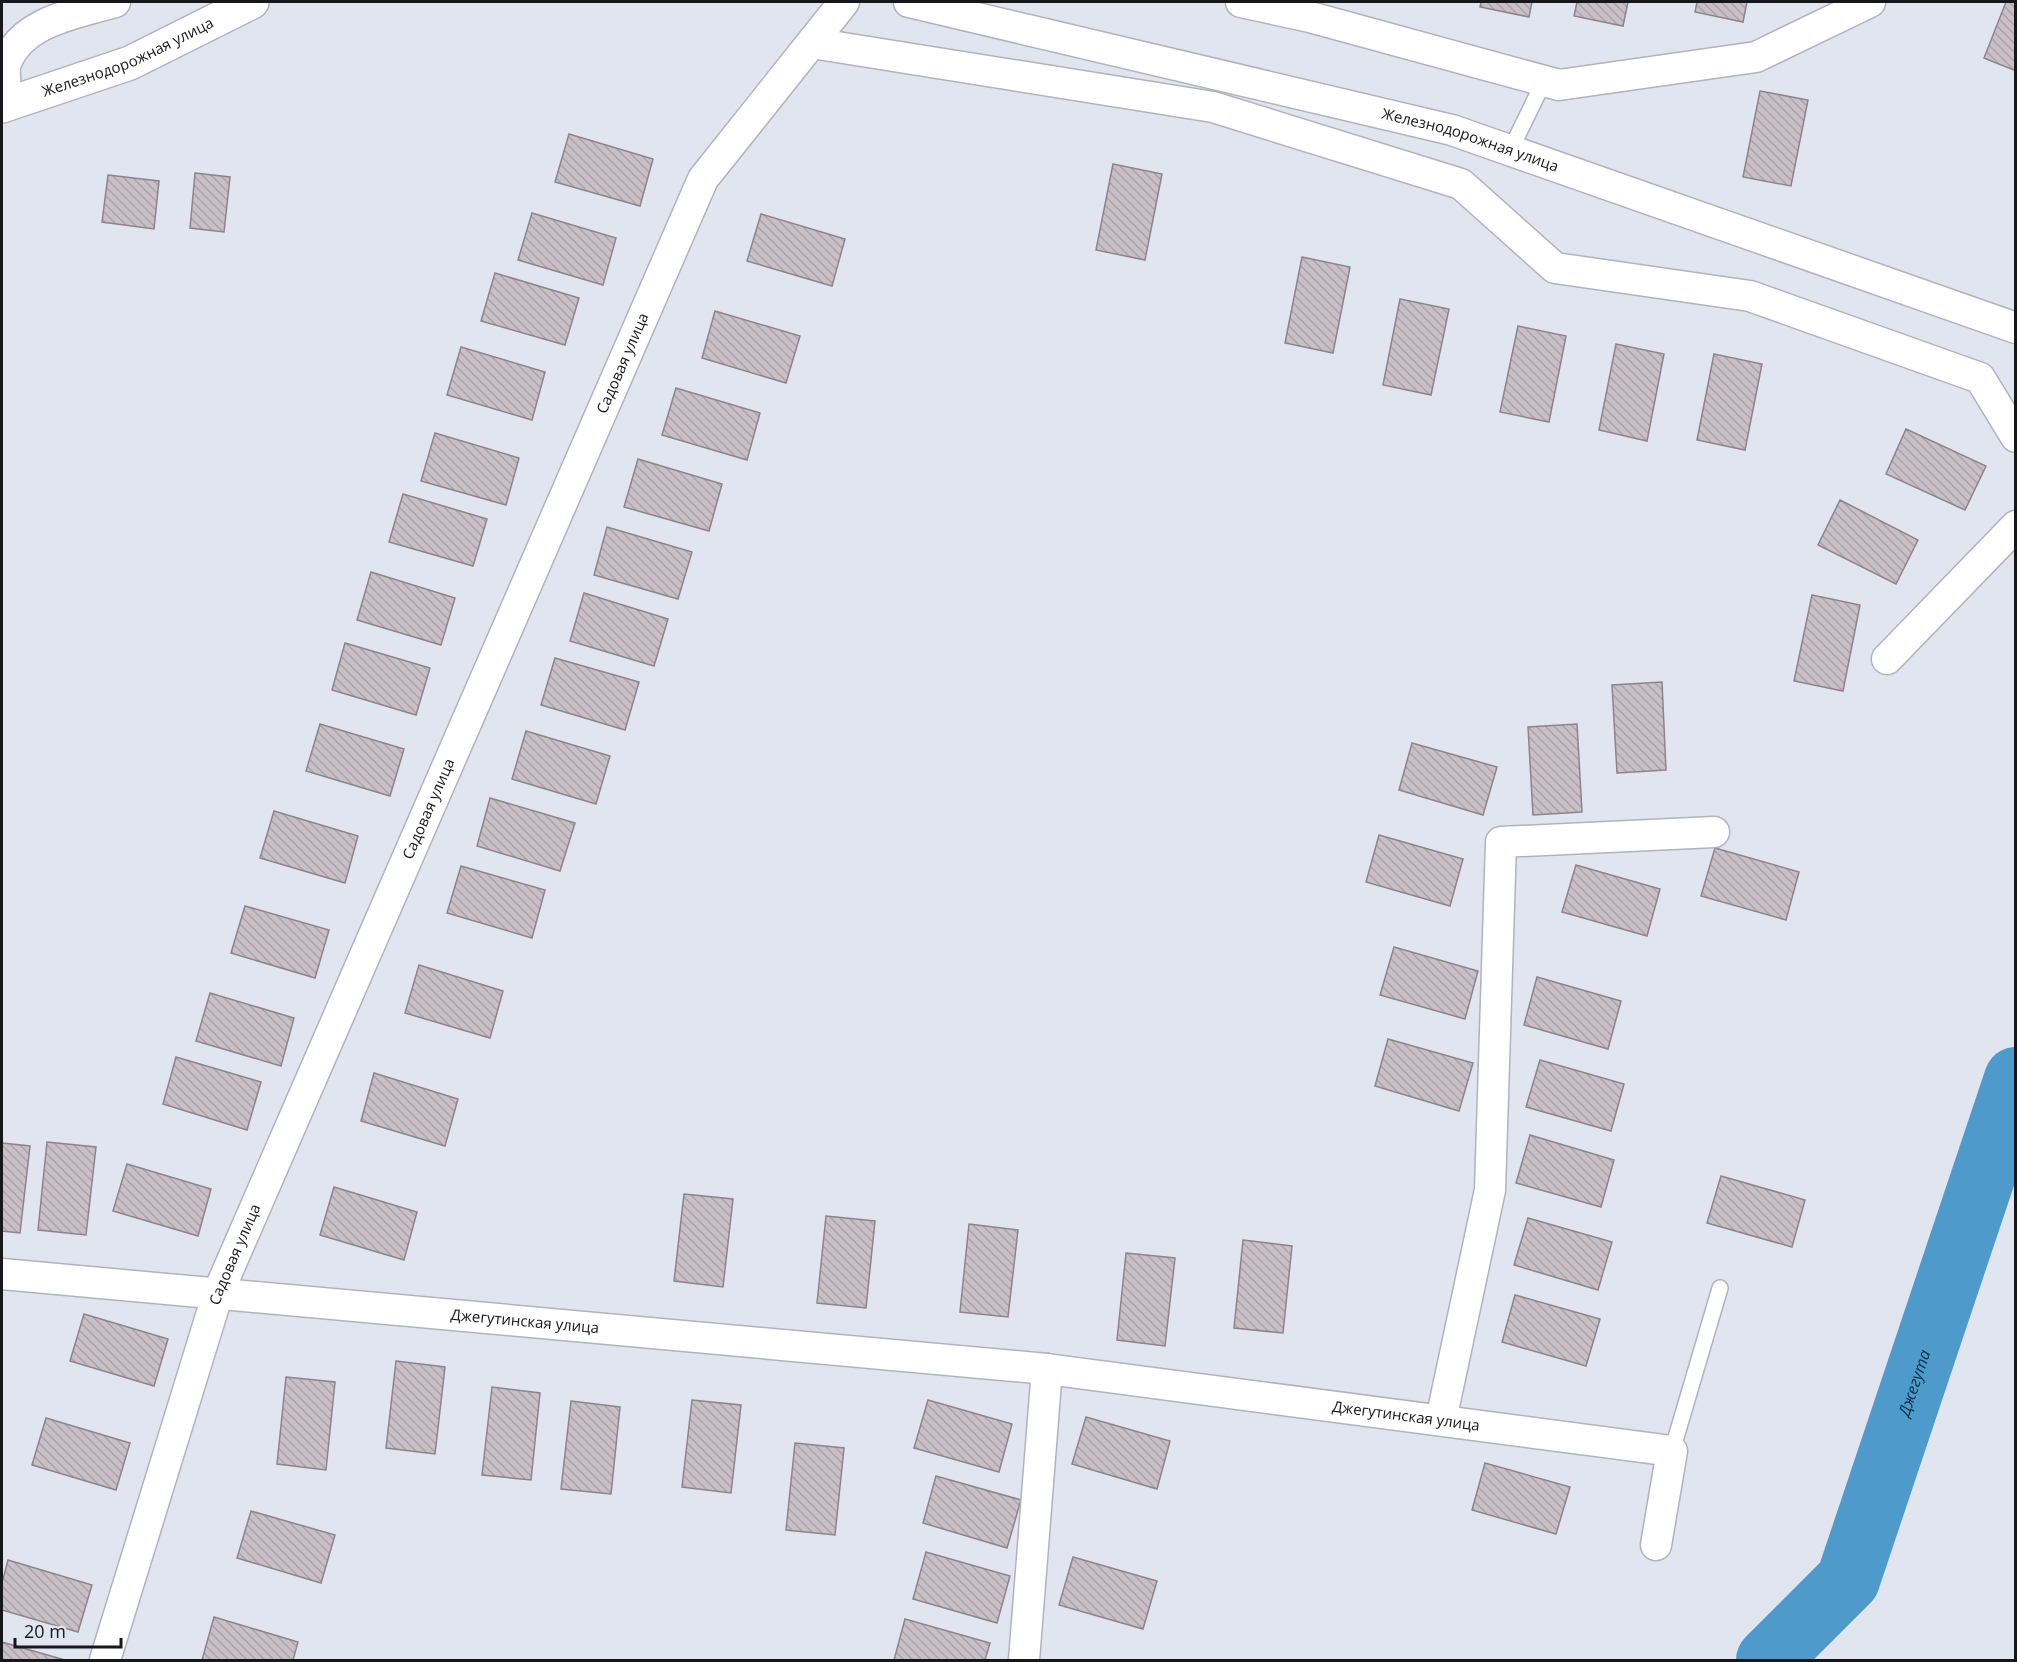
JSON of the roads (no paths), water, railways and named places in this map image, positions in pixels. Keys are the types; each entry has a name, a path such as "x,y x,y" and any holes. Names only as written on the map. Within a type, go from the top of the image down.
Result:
{"main road":[{"name":"Железнодорожная улица","path":"4,105 130,63 252,2"}],"street":[{"path":"4,105 5,64 22,38 54,20 115,2"},
{"name":"Садовая улица","path":"105,1660 218,1293 703,179 844,2"},
{"name":"Железнодорожная улица","path":"909,2 1452,130 2016,328"},
{"path":"1241,2 1310,17 1559,86 1756,57 1870,2"},
{"path":"812,43 1214,107 1461,184 1555,268 1750,296 1980,378 2016,437"},
{"path":"1887,658 2016,526"},
{"path":"1441,1420 1490,1190 1501,842 1714,832"},
{"name":"Джегутинская улица","path":"2,1274 1047,1369 1672,1450"},
{"path":"1024,1660 1047,1369"},
{"path":"1656,1545 1672,1450"}],"lane":[{"path":"1510,151 1544,81"},
{"path":"1672,1450 1720,1288"}],"waterway":[{"name":"Джегута","path":"1768,1660 1848,1580 2016,1079"}]}
